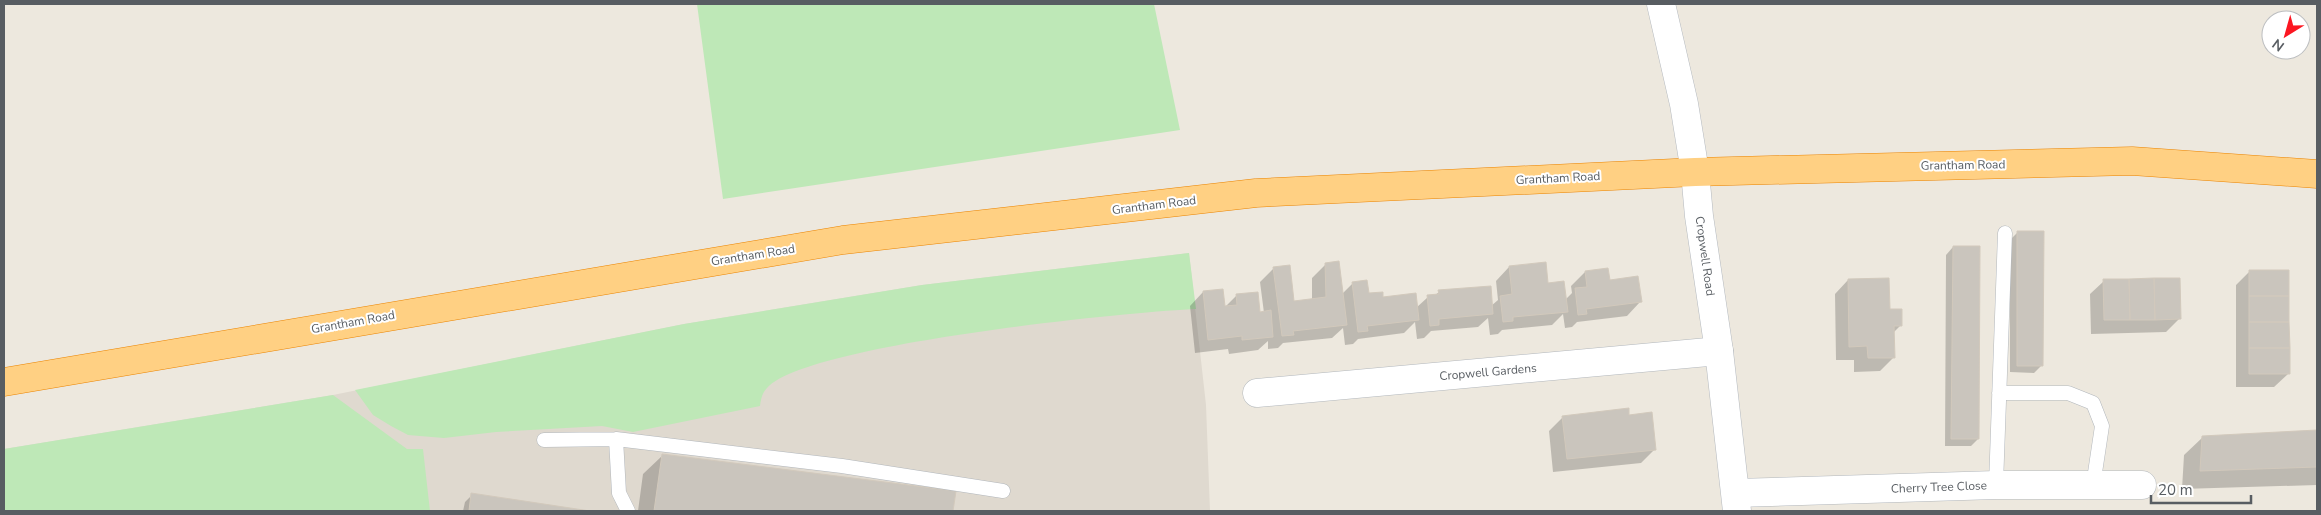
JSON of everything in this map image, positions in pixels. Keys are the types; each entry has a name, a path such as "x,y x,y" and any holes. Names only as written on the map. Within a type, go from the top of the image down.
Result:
{"highway":[{"name":"Grantham Road","path":"4,382 843,240 1256,193 1695,172 2132,161 2317,174"}],"street":[{"name":"Cropwell Road","path":"1661,4 1684,104 1695,172 1699,216 1719,351 1736,502"},
{"name":"Cropwell Gardens","path":"1257,393 1719,351"},
{"name":"Cherry Tree Close","path":"1736,502 1996,485 2142,485"}],"lane":[{"path":"1996,485 2004,233"},
{"path":"1999,393 2068,393 2093,403 2102,426 2093,486"},
{"path":"544,440 616,438 842,466 1003,491"},
{"path":"616,438 619,492 628,511"}],"shaded area":[{"path":"1189,253 1206,405 1210,511 4,511 4,449 333,395 684,324 922,285"}],"green space":[{"path":"697,4 1154,4 1180,130 723,199"},
{"path":"1189,253 1196,309 1105,316 970,333 901,344 840,358 793,372 767,388 761,399 760,406 633,432 602,426 496,432 444,438 408,435 373,415 355,390 684,324 922,285"},
{"path":"333,395 407,449 423,449 430,511 4,511 4,449"}],"building":[{"path":"2017,231 2044,231 2043,366 2017,366"},
{"path":"1953,246 1980,246 1979,439 1951,439"},
{"path":"1339,261 1347,325 1293,331 1294,335 1282,336 1273,267 1290,265 1294,301 1326,297 1325,263"},
{"path":"1546,262 1548,283 1564,281 1568,312 1513,317 1513,321 1503,322 1500,296 1512,294 1509,266"},
{"path":"1608,268 1610,280 1638,276 1642,302 1586,309 1587,314 1578,315 1575,288 1587,287 1585,271"},
{"path":"2249,270 2289,270 2289,296 2249,296"},
{"path":"1889,278 1890,309 1902,309 1902,326 1894,326 1895,358 1868,358 1867,346 1849,347 1848,279"},
{"path":"2154,278 2180,278 2181,319 2155,320"},
{"path":"2154,278 2155,320 2130,320 2129,279"},
{"path":"2103,279 2129,279 2130,320 2104,320"},
{"path":"1367,280 1369,293 1383,292 1383,297 1416,293 1419,320 1367,326 1368,331 1358,332 1352,282"},
{"path":"1491,286 1493,314 1439,319 1439,325 1430,326 1427,295 1439,294 1438,290"},
{"path":"1223,289 1225,306 1237,305 1236,294 1258,292 1260,312 1271,310 1273,337 1242,340 1242,336 1208,340 1203,291"},
{"path":"2249,296 2289,296 2289,322 2249,322"},
{"path":"2249,322 2289,322 2290,348 2249,348"},
{"path":"2249,348 2290,348 2290,374 2249,374"},
{"path":"1629,408 1629,415 1652,412 1656,450 1567,459 1562,416"},
{"path":"2317,430 2317,467 2200,471 2202,436"},
{"path":"662,454 956,491 953,511 654,511"},
{"path":"471,493 590,511 469,511"}]}
